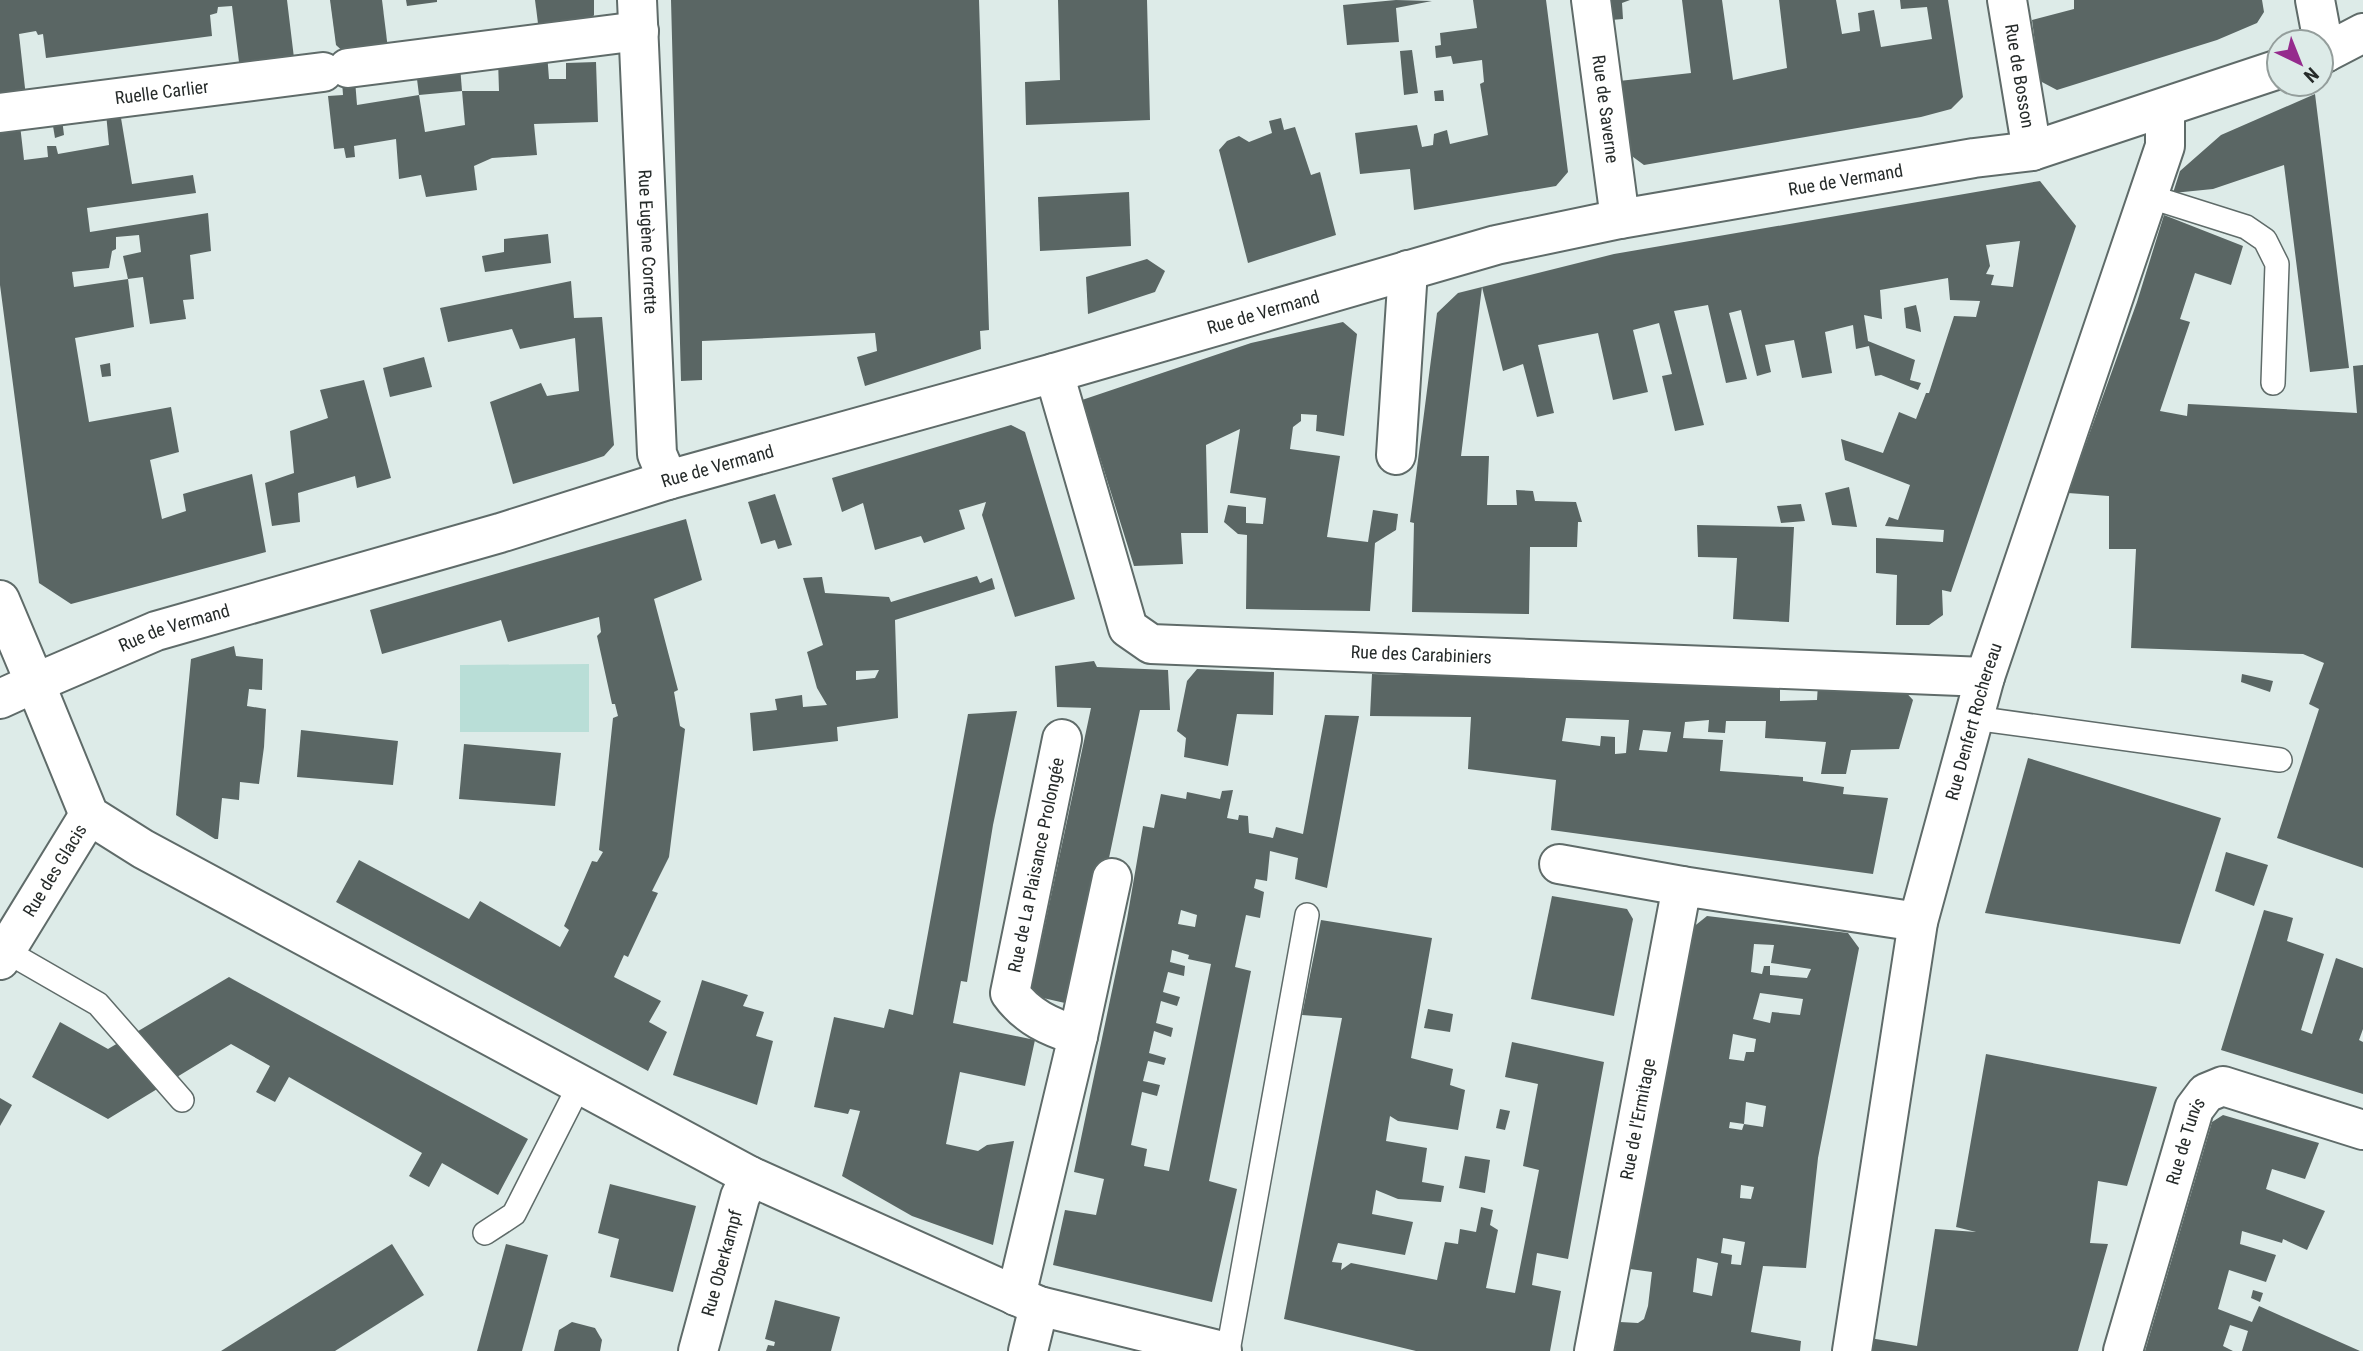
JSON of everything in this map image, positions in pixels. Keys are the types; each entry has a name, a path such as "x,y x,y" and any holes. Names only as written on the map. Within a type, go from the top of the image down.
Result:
{"street":[{"name":"Rue de Saverne","path":"1591,0 1620,219"},
{"name":"Rue de Bosson","path":"2007,0 2032,151"},
{"path":"2315,0 2319,28"},
{"name":"Ruelle Carlier","path":"0,113 336,70 638,16"},
{"name":"Rue Eugène Corrette","path":"638,16 657,454 668,480"},
{"path":"2335,48 2363,33"},
{"name":"Rue de Vermand","path":"0,699 156,631 500,533 668,480 1054,373 1496,245 1620,219 1974,158 2032,151 2265,74"},
{"name":"Rue Denfert Rochereau","path":"1852,1351 1918,922 1985,677 2165,146 2165,109"},
{"path":"1396,455 1408,270"},
{"name":"Rue des Carabiniers","path":"1054,373 1128,628 1151,644 1985,677"},
{"path":"0,600 89,816 143,849 750,1176 1028,1301 1222,1351"},
{"name":"Rue de La Plaisance Prolongée","path":"1062,739 1010,993 1021,1010 1054,1028 1078,1035"},
{"name":"Rue des Glacis","path":"3,956 89,816"},
{"path":"1559,864 1682,886 1918,922"},
{"path":"1028,1351 1028,1301 1078,1035 1112,878"},
{"name":"Rue de l'Ermitage","path":"1594,1351 1682,886"},
{"name":"Rue de Tunis","path":"2123,1351 2194,1109 2206,1093 2222,1086 2363,1130"},
{"name":"Rue Oberkampf","path":"698,1351 740,1197 750,1176"}],"lane":[{"path":"2148,196 2246,227 2265,240 2277,264 2273,383"},
{"path":"1974,718 2280,760"},
{"path":"1228,1351 1307,915"},
{"path":"3,956 98,1004 182,1100"},
{"path":"485,1233 514,1214 579,1086"}],"green space":[{"path":"589,664 589,732 460,732 460,665"}],"building":[{"path":"0,0 287,0 294,58 240,70 232,6 218,7 217,13 210,15 212,36 46,58 43,34 38,35 36,31 19,34 26,97 0,101"},
{"path":"330,0 382,0 388,49 348,56 336,45"},
{"path":"406,0 437,0 437,2 407,6"},
{"path":"535,0 594,0 594,15 588,25 539,31"},
{"path":"671,0 979,0 989,330 980,331 981,349 865,386 857,357 877,351 875,333 702,341 702,380 681,381"},
{"path":"1058,0 1147,0 1150,120 1026,125 1025,82 1060,80"},
{"path":"1396,0 1432,1 1396,8 1399,42 1347,45 1343,5"},
{"path":"1473,0 1546,0 1568,172 1556,186 1414,210 1410,169 1360,174 1355,133 1417,125 1422,147 1433,145 1434,134 1447,130 1450,144 1488,135 1480,84 1484,82 1482,60 1453,64 1451,56 1436,58 1435,46 1441,45 1440,33 1477,28"},
{"path":"1609,0 1630,0 1622,3 1623,19 1611,20"},
{"path":"1682,0 1722,0 1733,80 1787,68 1779,0 1836,0 1842,34 1860,31 1858,13 1874,10 1881,47 1932,39 1927,7 1901,9 1900,0 1948,0 1963,97 1951,109 1921,117 1644,165 1629,154 1619,81 1691,73"},
{"path":"2074,0 2262,0 2264,12 2257,23 2217,40 2057,90 2040,81 2032,20 2074,9"},
{"path":"1412,50 1418,93 1404,95 1400,51"},
{"path":"547,53 549,79 566,79 566,63 596,62 598,122 534,124 537,155 492,158 474,166 477,190 426,197 421,175 399,179 396,139 354,146 355,157 346,158 344,148 334,149 328,96 343,95 342,81 355,80 357,105 419,95 425,132 465,125 462,91 499,91 498,60"},
{"path":"460,66 462,91 419,95 416,71"},
{"path":"1443,90 1444,101 1435,101 1434,91"},
{"path":"2306,98 2315,98 2349,368 2310,372 2284,165 2213,189 2173,193 2180,171 2221,135"},
{"path":"120,112 132,184 193,175 196,193 87,208 90,232 208,213 211,251 190,255 194,299 183,300 186,319 150,324 143,277 128,279 134,327 75,338 89,422 171,407 179,452 150,460 162,519 186,511 183,494 252,474 266,552 71,604 39,583 0,285 0,128 20,125 24,160 48,157 47,146 56,146 58,154 109,145 106,113","holes":["139,235 141,252 123,256 128,279 74,287 72,272 109,268 112,251 116,249 116,237"]},
{"path":"1281,118 1284,130 1295,127 1311,175 1320,172 1336,235 1248,263 1219,150 1227,141 1239,136 1249,142 1272,133 1269,121"},
{"path":"62,119 64,135 55,138 52,120"},
{"path":"2040,181 2076,226 1951,592 1942,590 1943,615 1929,625 1896,625 1897,575 1876,573 1876,538 1943,542 1944,530 1885,526 1889,517 1898,520 1910,485 1845,460 1841,439 1883,453 1899,412 1916,419 1926,393 1929,393 1954,316 1976,317 1980,301 1950,300 1948,278 1880,290 1882,319 1864,315 1868,341 1915,360 1910,380 1921,383 1918,390 1881,375 1875,376 1869,346 1856,349 1853,325 1825,332 1832,373 1802,378 1794,340 1765,345 1771,372 1757,376 1741,310 1729,313 1747,379 1726,383 1708,305 1674,311 1704,425 1675,431 1662,376 1672,374 1659,323 1633,330 1648,392 1613,400 1598,333 1538,345 1554,413 1537,417 1523,364 1503,371 1482,287 1614,254","holes":["2020,241 2013,287 1991,285 1994,275 1986,274 1990,266 1986,245"]},
{"path":"1129,192 1131,246 1040,251 1038,197"},
{"path":"2164,215 2243,246 2231,285 2195,273 2180,319 2190,322 2160,411 2187,416 2188,404 2357,413 2353,366 2363,365 2363,868 2277,838 2319,709 2309,704 2324,663 2303,654 2131,648 2136,549 2109,549 2109,496 2068,493 2137,302"},
{"path":"548,234 551,263 485,272 482,256 504,252 504,239"},
{"path":"1147,259 1165,271 1155,292 1088,314 1086,277"},
{"path":"571,281 574,318 602,317 614,445 604,456 513,484 490,402 541,383 547,396 579,391 575,338 520,349 512,329 448,342 440,308"},
{"path":"1482,287 1461,456 1489,456 1487,505 1517,505 1516,490 1533,491 1535,501 1576,502 1582,522 1578,522 1577,547 1530,547 1529,614 1412,612 1414,523 1410,522 1437,313 1458,293"},
{"path":"1916,305 1921,332 1906,328 1904,308"},
{"path":"1343,322 1357,334 1344,436 1316,431 1317,415 1301,414 1301,421 1293,427 1290,449 1340,456 1327,537 1368,542 1373,510 1398,514 1396,530 1375,543 1370,611 1246,609 1247,535 1238,534 1224,522 1228,505 1246,507 1246,523 1263,524 1266,498 1230,493 1240,429 1206,445 1208,533 1181,533 1183,564 1134,566 1082,400 1251,343"},
{"path":"424,357 432,387 390,397 383,368"},
{"path":"110,363 111,376 102,377 100,365"},
{"path":"364,380 391,478 357,488 355,476 298,493 300,522 272,526 265,483 294,473 290,431 328,418 320,390"},
{"path":"1011,425 1025,432 1075,599 1015,617 982,515 986,502 959,510 965,529 924,543 921,536 875,550 863,503 842,512 832,478"},
{"path":"1849,487 1857,527 1832,525 1825,493"},
{"path":"775,494 792,545 778,549 775,540 761,544 748,502"},
{"path":"1801,504 1805,521 1781,523 1777,506"},
{"path":"686,519 702,580 654,599 678,690 674,692 680,726 685,729 669,857 652,891 658,893 628,957 624,955 614,977 661,1001 649,1022 667,1032 648,1071 336,902 359,860 469,919 480,901 560,947 569,930 564,926 592,861 597,862 603,852 599,850 613,718 618,716 615,704 612,704 597,636 601,632 599,617 508,642 501,620 382,654 370,610"},
{"path":"1697,525 1794,527 1789,622 1733,619 1737,558 1698,557"},
{"path":"977,576 980,583 992,578 995,589 895,620 898,718 837,727 838,741 753,751 750,713 777,710 775,699 802,695 803,707 827,705 817,688 807,652 823,645 803,578 822,577 825,593 889,597 891,602","holes":["879,670 875,678 856,680 856,671"]},
{"path":"234,646 236,656 263,659 262,690 249,689 247,706 266,709 264,747 259,784 240,782 239,800 222,798 218,839 215,839 176,815 191,659"},
{"path":"1094,661 1097,667 1168,670 1170,710 1140,710 1078,1006 1030,995 1091,708 1057,707 1055,666"},
{"path":"1197,669 1274,672 1273,715 1237,714 1228,766 1184,757 1186,738 1177,731 1187,681"},
{"path":"1372,674 1780,684 1780,701 1817,700 1818,684 1901,687 1913,700 1899,749 1851,750 1846,774 1821,774 1826,742 1765,738 1766,721 1726,721 1725,733 1708,732 1709,720 1685,722 1683,738 1723,740 1720,771 1803,777 1803,781 1844,787 1843,794 1888,798 1873,874 1551,830 1556,780 1468,769 1471,717 1370,716","holes":["1566,718 1629,720 1626,753 1615,754 1615,737 1601,736 1600,746 1562,741","1643,730 1671,732 1667,752 1639,750"]},
{"path":"2242,674 2273,681 2270,692 2241,682"},
{"path":"1017,711 993,825 967,982 961,981 953,1023 1035,1040 1025,1086 960,1072 946,1144 978,1151 987,1145 1014,1141 993,1245 912,1216 842,1176 860,1111 850,1109 848,1114 814,1107 834,1017 884,1028 889,1009 913,1015 968,714"},
{"path":"1325,715 1359,716 1327,888 1295,879 1298,858 1270,851 1267,881 1256,879 1254,888 1264,892 1260,918 1246,915 1235,967 1251,971 1209,1181 1237,1189 1212,1302 1053,1265 1065,1210 1096,1215 1104,1179 1074,1172 1127,919 1143,826 1154,828 1161,794 1186,799 1187,792 1220,799 1222,791 1233,790 1227,818 1238,820 1239,815 1248,816 1249,833 1273,838 1276,827 1303,834","holes":["1181,910 1197,915 1195,927 1178,924","1172,950 1189,955 1188,959 1211,964 1169,1171 1144,1166 1147,1149 1131,1145 1142,1092 1157,1096 1160,1085 1143,1081 1148,1061 1164,1065 1166,1058 1149,1053 1154,1031 1171,1037 1173,1028 1156,1023 1161,1001 1177,1006 1180,997 1163,992 1168,972 1184,976 1185,966 1170,962"]},
{"path":"301,730 398,741 393,785 297,777"},
{"path":"464,744 561,753 555,806 459,799"},
{"path":"2028,758 2221,818 2180,944 1985,913"},
{"path":"2226,852 2268,865 2254,906 2215,891"},
{"path":"1552,896 1627,909 1633,919 1614,1016 1531,999"},
{"path":"2264,910 2293,918 2287,941 2324,954 2301,1030 2312,1034 2336,958 2363,968 2363,1029 2359,1040 2363,1042 2363,1094 2221,1050"},
{"path":"1707,916 1848,933 1859,948 1818,1158 1806,1268 1763,1266 1751,1332 1801,1341 1800,1351 1615,1351 1620,1322 1638,1323 1644,1319 1648,1306 1652,1272 1630,1269 1692,928","holes":["1754,944 1774,945 1771,963 1811,969 1807,978 1770,975 1770,966 1764,966 1762,974 1751,972","1760,993 1803,999 1800,1015 1772,1012 1770,1023 1753,1019","1733,1034 1756,1039 1754,1052 1746,1052 1744,1061 1729,1059","1746,1102 1766,1106 1763,1127 1744,1124","1730,1122 1744,1124 1742,1130 1729,1128","1741,1185 1754,1187 1751,1199 1740,1198","1723,1238 1745,1242 1741,1265 1731,1264 1732,1255 1721,1253","1697,1258 1718,1263 1712,1296 1693,1292"]},
{"path":"1321,920 1432,938 1411,1058 1453,1069 1450,1085 1465,1090 1458,1130 1398,1121 1390,1116 1386,1141 1427,1148 1422,1182 1444,1186 1441,1202 1398,1199 1376,1190 1372,1214 1413,1222 1405,1255 1338,1243 1332,1262 1342,1263 1341,1270 1351,1263 1437,1280 1445,1242 1458,1244 1460,1229 1476,1232 1481,1207 1493,1210 1490,1225 1498,1230 1486,1288 1515,1293 1539,1170 1523,1166 1538,1084 1505,1077 1512,1042 1604,1062 1568,1259 1537,1253 1532,1285 1561,1291 1550,1351 1416,1351 1284,1319 1342,1018 1302,1015"},
{"path":"229,977 528,1139 498,1195 442,1163 429,1187 409,1176 422,1153 289,1077 275,1102 256,1092 270,1066 231,1044 108,1119 32,1077 60,1022 108,1049"},
{"path":"702,980 748,995 743,1006 764,1012 756,1036 773,1041 757,1105 673,1075"},
{"path":"1428,1009 1453,1014 1450,1032 1424,1028"},
{"path":"1986,1054 2157,1087 2127,1186 2098,1181 2090,1243 2108,1244 2078,1351 1863,1351 1864,1337 1917,1346 1935,1229 1976,1232 1956,1227"},
{"path":"0,1098 12,1105 0,1126"},
{"path":"1500,1109 1510,1111 1505,1130 1496,1128"},
{"path":"2223,1115 2319,1143 2305,1179 2272,1169 2266,1189 2325,1211 2307,1250 2283,1239 2282,1243 2242,1231 2240,1244 2276,1255 2266,1282 2229,1270 2218,1309 2252,1322 2259,1306 2360,1351 2242,1351 2248,1331 2230,1325 2223,1346 2233,1351 2145,1351 2212,1122"},
{"path":"1465,1156 1490,1160 1485,1193 1459,1188"},
{"path":"610,1184 696,1206 673,1292 610,1277 619,1239 598,1233"},
{"path":"392,1244 424,1295 335,1351 221,1351"},
{"path":"506,1244 548,1255 530,1322 522,1351 477,1351"},
{"path":"2253,1290 2263,1293 2260,1302 2251,1298"},
{"path":"775,1300 840,1317 831,1351 766,1351 768,1345 774,1346 775,1342 765,1339"},
{"path":"572,1322 595,1328 602,1340 600,1351 554,1351 559,1330"}]}
